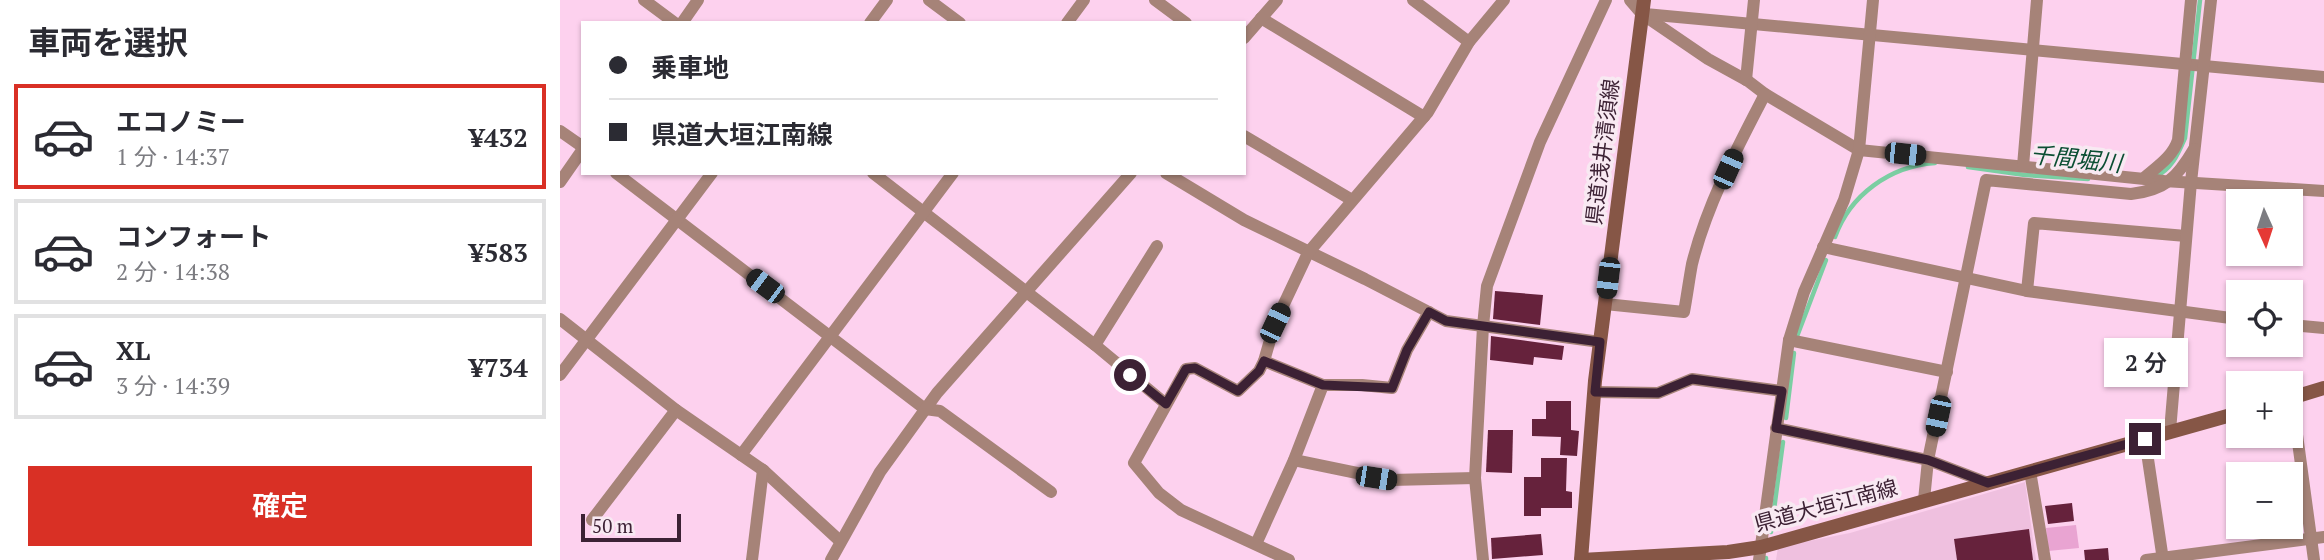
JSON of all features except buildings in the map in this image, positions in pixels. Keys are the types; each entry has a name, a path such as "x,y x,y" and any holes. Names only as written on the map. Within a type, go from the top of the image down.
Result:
{"main road":[{"name":"県道浅井清須線","path":"1581,560 1600,342 1643,7"},
{"path":"2303,394 2324,388"},
{"name":"県道大垣江南線","path":"1581,560 1728,552 1760,554 1924,500 2226,416"}],"street":[{"path":"644,0 672,21"},
{"path":"683,21 698,0"},
{"path":"871,21 887,0"},
{"path":"929,0 957,21"},
{"path":"1068,21 1084,0"},
{"path":"1155,0 1183,21"},
{"path":"1246,36 1277,0"},
{"path":"1413,0 1469,42"},
{"path":"1289,560 1181,510 1159,493 1134,463 1186,369 1195,368 1238,391 1259,371 1275,323 1308,253 1424,117 1469,42 1504,0"},
{"path":"1483,560 1475,478 1487,286 1540,142 1606,0"},
{"path":"1630,0 1643,7 1708,59 1859,150 2019,173 2131,194 2147,192 2168,181 2183,169 2194,149"},
{"path":"1746,80 1754,0"},
{"path":"1760,554 1789,340 1804,292 1844,200 1859,150 1873,0"},
{"path":"2019,173 2034,51 2037,0"},
{"path":"2170,432 2194,149 2195,65 2190,0"},
{"path":"2147,177 2176,148 2211,0"},
{"path":"1643,7 1752,23 2324,77"},
{"path":"1261,18 1424,117"},
{"path":"1605,304 1684,312 1692,264 1705,222 1739,144 1765,94"},
{"path":"560,131 581,147"},
{"path":"1246,137 1352,200"},
{"path":"560,182 581,151"},
{"path":"1924,500 1928,460 1986,180 2019,173 2147,177 2168,181 2324,191"},
{"path":"619,175 925,408 940,411 1051,492"},
{"path":"560,375 711,175"},
{"path":"876,175 1095,345 1166,404"},
{"path":"741,455 952,175"},
{"path":"831,560 880,472 925,408 1129,175"},
{"path":"1169,175 1244,220 1446,321 1600,342"},
{"path":"2027,291 2034,223 2186,236"},
{"path":"1095,345 1157,246"},
{"path":"1823,247 2027,291 2226,318"},
{"path":"1264,361 1323,385 1392,388 1407,350 1429,312"},
{"path":"560,319 676,410 763,470 840,541"},
{"path":"2303,326 2324,328"},
{"path":"1789,340 1947,372"},
{"path":"1595,392 1658,393 1692,379 1782,391"},
{"path":"1256,544 1294,460 1323,385"},
{"path":"592,520 676,410"},
{"path":"1776,428 1928,460 1988,483"},
{"path":"2145,439 2163,559"},
{"path":"2300,448 2317,538 2314,560"},
{"path":"1294,460 1391,480 1475,478"},
{"path":"752,560 763,470"},
{"path":"2031,471 2045,560"},
{"path":"2146,560 2317,538"}],"shaded area":[{"path":"2025,482 2036,560 1776,560 1778,547 1850,533"},
{"path":"2076,525 2079,548 2048,551 2046,528"}],"waterway":[{"name":"千間堀川","path":"2155,177 2170,165 2185,138 2200,0"},
{"name":"千間堀川","path":"1835,237 1851,208 1874,185 1902,170 1935,163"},
{"name":"千間堀川","path":"1968,167 2025,175 2088,179"},
{"name":"千間堀川","path":"1796,339 1826,260"},
{"name":"千間堀川","path":"1786,418 1794,353"},
{"name":"千間堀川","path":"1771,532 1783,442"}],"route":[{"path":"1130,375 1166,404 1186,369 1195,368 1238,391 1259,371 1264,361 1323,385 1392,388 1407,350 1429,312 1446,321 1600,342 1595,392 1658,393 1692,379 1782,391 1776,428 1928,460 1981,478 1988,483 2145,439"}]}
